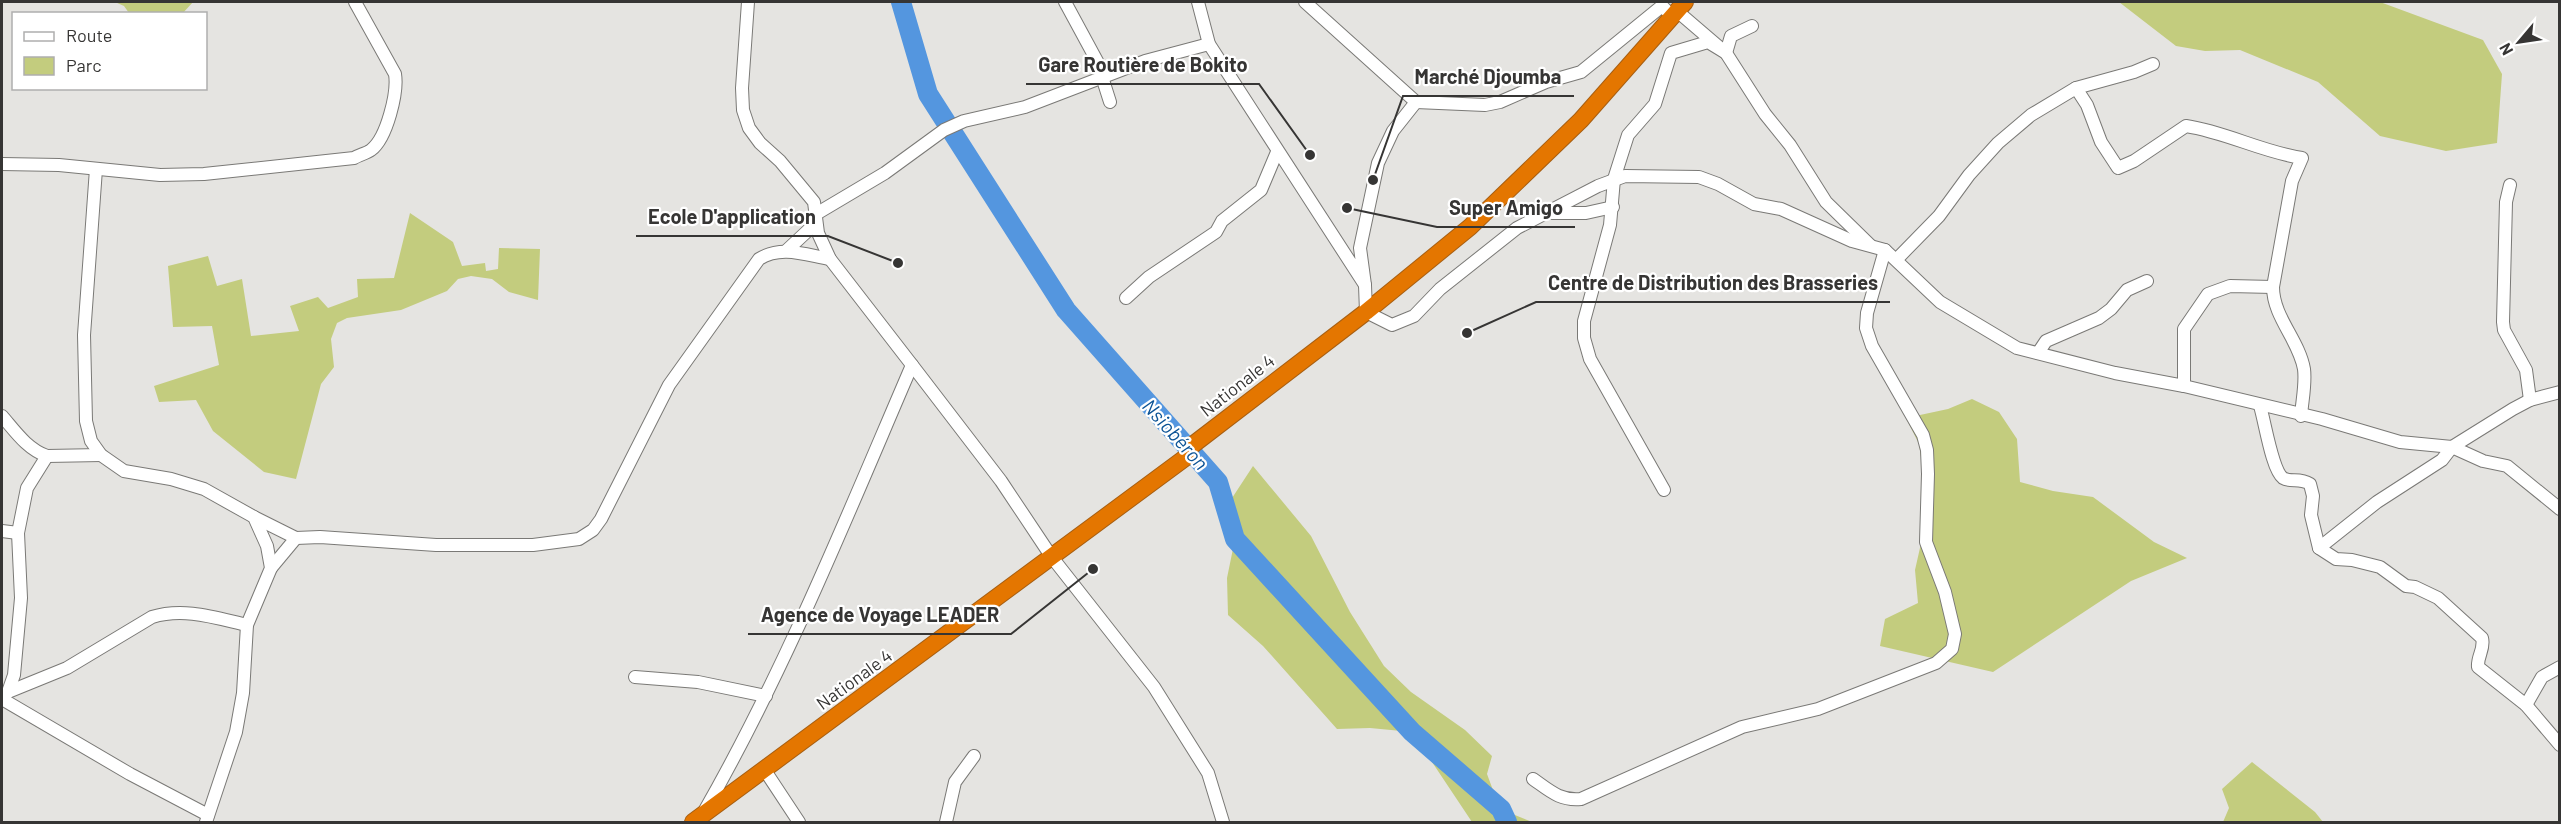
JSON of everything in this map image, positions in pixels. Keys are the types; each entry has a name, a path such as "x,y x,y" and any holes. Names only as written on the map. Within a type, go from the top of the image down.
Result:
{"highway":[{"name":"Nationale 4","path":"698,818 1189,451 1470,227 1581,120 1671,7"}],"street":[{"path":"2,164 25,163 160,175 204,174 335,162 354,158 372,150 387,124 396,81 356,2"},
{"path":"748,2 744,39 743,110 753,135 801,185 814,202 816,219 830,260 1001,481 1051,556 1154,687 1184,730 1208,773 1223,822"},
{"path":"1065,2 1104,77 1110,102"},
{"path":"1198,2 1209,45 1365,285"},
{"path":"1305,2 1416,102 1485,105 1500,102 1546,82 1573,75 1601,58 1671,7 1726,53 1765,114 1790,145 1826,202 1872,248"},
{"path":"1726,53 1731,36 1752,26"},
{"path":"1664,490 1590,358 1584,338 1584,321 1613,207 1614,179 1628,135 1655,104 1671,53 1708,42 1726,53"},
{"path":"786,251 816,219 944,130 964,121 1025,107 1145,61 1209,45"},
{"path":"1897,259 1939,216 1969,175 1998,143 2031,115 2076,88 2134,72 2153,64"},
{"path":"2076,88 2087,105 2101,142 2118,168 2134,161 2186,126 2209,130 2277,154 2302,158 2292,182 2273,287 2273,297 2280,318 2304,368 2301,416"},
{"path":"1416,102 1393,131 1378,163 1360,248 1366,312 1392,325 1414,316 1440,289 1517,228 1551,213 1614,179 1648,175 1699,177 1718,184 1754,204 1796,214 1872,248 1886,250 1940,302 2003,341 2038,354 2115,374 2184,386 2400,442 2452,447 2483,461 2507,466 2559,509"},
{"path":"1126,298 1149,277 1216,232 1222,221 1261,190 1277,152"},
{"path":"96,169 84,335 86,421 91,441 101,455 124,471 171,479 204,489 296,538 522,545 579,540 593,530 601,519 669,385 744,276 759,259 770,252 786,251 830,260"},
{"path":"2510,185 2506,202 2503,322 2504,330 2526,370 2530,400"},
{"path":"1551,213 1586,213 1613,207"},
{"path":"1533,778 1559,798 1581,799 1742,727 1818,709 1936,663 1952,649 1955,634 1945,592 1926,542 1927,450 1923,435 1872,346 1866,328 1867,313 1886,250"},
{"path":"2038,354 2046,341 2099,318 2111,309 2127,290 2147,281"},
{"path":"2184,386 2184,329 2208,294 2230,286 2273,287"},
{"path":"698,818 765,696 821,576 912,365"},
{"path":"2319,548 2377,502 2442,460 2452,447 2530,400 2559,392"},
{"path":"2260,406 2270,440 2272,459 2282,477 2287,480 2302,479 2310,484 2313,496 2310,505 2311,515 2319,548 2336,559 2352,560 2380,567 2406,586 2415,587 2438,598 2482,638 2484,644 2477,658 2478,667 2526,705 2559,745"},
{"path":"2,416 33,449 47,456 101,455"},
{"path":"4,695 14,675 21,598 18,533 27,488 47,456"},
{"path":"254,517 267,546 271,568"},
{"path":"2,531 18,533"},
{"path":"4,695 207,818 236,732 243,693 247,625 271,568 296,538"},
{"path":"4,695 67,668 152,617 167,612 183,612 247,625"},
{"path":"2526,705 2542,677 2559,667"},
{"path":"635,677 699,682 765,696"},
{"path":"946,822 955,782 974,756"},
{"path":"764,768 800,822"}],"green space":[{"path":"115,2 193,2 184,12 128,12 124,6"},
{"path":"2119,2 2380,2 2483,40 2502,74 2497,143 2446,151 2380,136 2318,82 2240,50 2205,51 2176,46"},
{"path":"410,213 453,242 462,266 485,263 486,271 498,269 499,248 540,249 538,300 509,292 492,279 471,276 458,279 447,291 401,310 347,318 337,323 331,339 334,367 321,384 296,479 264,472 213,431 196,400 159,402 154,386 219,365 212,326 173,327 168,266 208,256 217,286 242,279 251,336 299,331 290,306 318,297 328,308 358,297 357,279 394,278"},
{"path":"1972,399 1999,412 2017,439 2020,482 2053,491 2093,497 2154,542 2187,558 2131,581 1993,672 1880,646 1885,619 1918,603 1915,570 1929,508 1919,444 1906,418 1948,409"},
{"path":"1253,466 1311,536 1350,612 1384,666 1411,692 1465,730 1492,756 1487,774 1500,809 1532,822 1472,822 1412,732 1370,728 1337,729 1263,646 1228,615 1227,578 1235,539 1219,518"},
{"path":"2252,762 2315,812 2323,822 2223,822 2229,808 2222,789"}],"waterway":[{"name":"Nsiobéron","path":"901,2 928,94 1066,310 1218,482 1235,539 1412,732 1501,809 1507,822"}],"place":[{"name":"Gare Routière de Bokito","path":"1310,155"},
{"name":"Marché Djoumba","path":"1373,180"},
{"name":"Super Amigo","path":"1347,208"},
{"name":"Ecole D'application","path":"898,263"},
{"name":"Centre de Distribution des Brasseries","path":"1467,333"},
{"name":"Agence de Voyage LEADER","path":"1093,569"}]}
